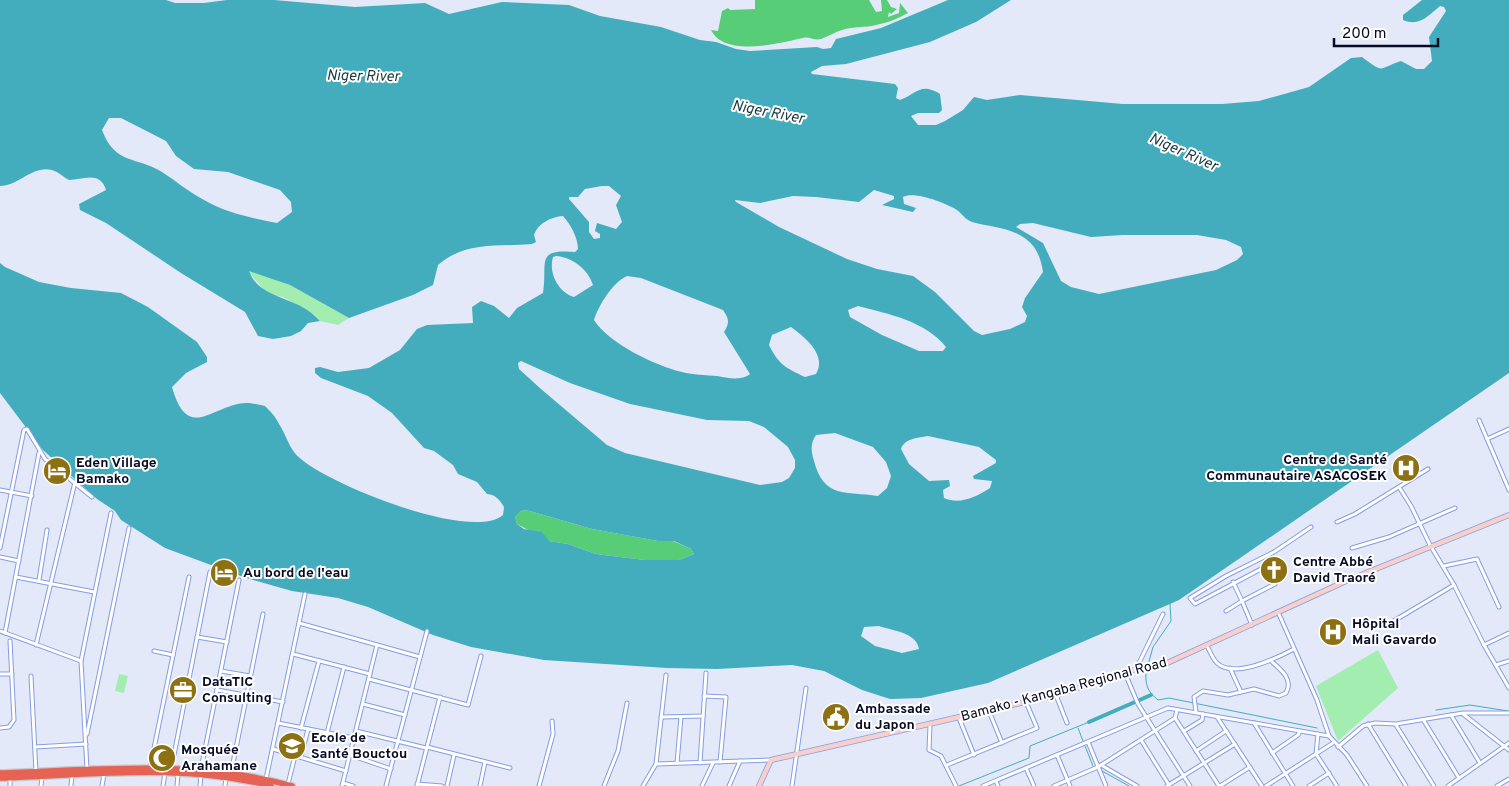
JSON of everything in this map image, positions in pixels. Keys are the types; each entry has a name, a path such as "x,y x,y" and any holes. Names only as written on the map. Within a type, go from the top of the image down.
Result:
{"highway":[{"path":"0,774 36,772 72,775 87,772 104,774 150,771"},
{"path":"0,778 87,772 201,772 266,780 289,786"},
{"path":"169,772 201,772"},
{"path":"228,774 271,786"}],"street":[{"path":"1479,420 1509,490"},
{"path":"0,548 24,430 27,429 39,452 92,498"},
{"path":"1487,439 1509,429"},
{"path":"5,633 39,452"},
{"path":"1337,522 1355,514 1428,469"},
{"path":"36,645 50,583 57,564 75,482"},
{"path":"1399,487 1430,545 1444,566 1484,645 1509,688"},
{"path":"0,490 32,496"},
{"path":"1352,548 1389,537 1455,508"},
{"path":"87,772 80,661 110,512"},
{"name":"Bamako - Kangaba Regional Road","path":"771,760 796,756 1056,695 1126,672 1152,667 1207,646 1278,612 1430,545 1509,515"},
{"path":"1278,560 1233,582 1195,604 1189,597 1274,552 1311,527"},
{"path":"86,739 129,528"},
{"path":"39,580 47,530"},
{"path":"0,557 19,561"},
{"path":"1444,566 1474,558 1477,560 1499,607"},
{"path":"163,786 169,772 210,572"},
{"path":"16,576 94,592"},
{"path":"150,771 189,577"},
{"path":"200,786 201,772 239,580"},
{"path":"1233,582 1252,625"},
{"path":"1226,611 1274,584"},
{"path":"1387,625 1454,585"},
{"path":"266,780 305,594"},
{"path":"1278,612 1317,700 1329,736 1333,743 1347,755 1367,786"},
{"path":"225,786 263,614"},
{"path":"1138,669 1163,614"},
{"path":"299,623 420,657"},
{"path":"0,631 80,661"},
{"path":"386,786 427,631"},
{"path":"1484,645 1509,633"},
{"path":"197,637 226,642"},
{"path":"0,728 9,727 14,720 10,641"},
{"path":"353,786 343,785 377,645"},
{"path":"1207,646 1218,663 1230,667 1246,667 1271,661 1294,649"},
{"path":"154,651 173,655"},
{"path":"293,654 370,674"},
{"path":"369,679 468,705 482,656"},
{"path":"301,728 319,661"},
{"path":"1196,712 1194,699 1203,691 1228,695 1254,689 1279,696 1286,693 1289,686 1288,679 1271,661"},
{"path":"1496,665 1509,661"},
{"path":"327,733 344,667"},
{"path":"1230,667 1241,692"},
{"path":"221,671 250,676"},
{"path":"1126,672 1138,704 1190,786"},
{"path":"700,763 706,673"},
{"path":"0,674 12,674"},
{"path":"643,786 656,764 666,675"},
{"path":"30,676 36,772"},
{"path":"792,786 806,688"},
{"path":"217,690 283,702"},
{"path":"1056,695 1067,723"},
{"path":"704,696 726,696 720,762"},
{"path":"440,697 417,785 442,786"},
{"path":"947,765 1037,728 1026,702"},
{"path":"604,786 618,751 627,703"},
{"path":"363,704 405,715"},
{"path":"983,786 1168,708 1329,736"},
{"path":"1054,786 1099,766 1175,718 1177,710"},
{"path":"989,711 1002,743"},
{"path":"1338,747 1362,726 1375,722 1396,724 1424,721 1463,713 1508,714"},
{"path":"1463,713 1509,750"},
{"path":"1184,731 1202,720 1203,714"},
{"path":"1451,715 1480,763"},
{"path":"661,717 703,716"},
{"path":"1217,716 1264,786 1333,743"},
{"path":"677,763 681,717"},
{"path":"959,718 974,754"},
{"path":"1175,718 1220,786 1250,767"},
{"path":"539,786 553,734 552,721"},
{"path":"1424,721 1460,778"},
{"path":"1254,723 1293,786"},
{"path":"278,724 354,738"},
{"path":"1368,724 1406,786"},
{"path":"1396,724 1434,786"},
{"path":"930,725 929,750 941,756 956,786"},
{"path":"301,757 308,729"},
{"path":"356,731 510,768"},
{"path":"1196,750 1226,731"},
{"path":"1272,753 1298,736 1300,731"},
{"path":"1318,734 1316,754 1337,786"},
{"path":"1141,740 1168,785 1235,744"},
{"path":"1088,742 1106,786"},
{"path":"1448,786 1509,743"},
{"path":"35,747 86,744"},
{"path":"273,749 346,771"},
{"path":"350,755 391,769"},
{"path":"447,786 454,755"},
{"path":"1057,755 1070,786"},
{"path":"289,786 295,756"},
{"path":"656,764 771,760 759,786"},
{"path":"729,786 740,761"},
{"path":"480,786 485,762"},
{"path":"702,786 713,763"},
{"path":"1099,766 1137,786"},
{"path":"1026,768 1034,786"},
{"path":"177,786 178,773"},
{"path":"1309,786 1329,773"},
{"path":"41,786 43,774"},
{"path":"102,786 104,774"},
{"path":"70,786 72,775"},
{"path":"10,778 10,786"},
{"path":"1497,786 1509,778"},
{"path":"996,780 998,786"}],"green space":[{"path":"755,0 869,0 876,12 882,11 881,0 887,0 891,7 897,9 891,14 889,12 888,17 899,13 900,3 908,13 884,23 846,29 818,39 805,38 767,45 740,46 728,44 718,39 711,30 718,31 722,11 728,8 730,10 755,9"},
{"path":"251,270 290,285 349,318 338,325 320,321 315,315 283,297 269,295 248,271"},
{"path":"526,510 592,529 658,541 673,541 691,549 694,554 679,560 645,560 596,554 568,544 549,541 517,524 515,517 521,511"},
{"path":"1378,650 1398,688 1338,741 1316,686"},
{"path":"119,674 128,676 124,693 115,691"}],"water":[{"name":"Niger River","path":"0,0 166,0 175,3 204,3 227,0 274,0 355,7 425,3 449,14 502,2 569,5 600,16 661,27 700,40 750,51 817,47 823,49 831,48 836,39 881,28 948,0 1011,0 976,22 930,42 846,64 822,66 811,72 812,74 895,84 898,88 896,98 900,100 919,90 928,89 933,91 940,94 942,110 939,113 918,113 911,116 918,125 936,125 963,110 974,97 987,100 1020,95 1123,104 1222,104 1259,101 1309,87 1351,58 1362,57 1378,68 1384,68 1401,61 1416,69 1424,69 1432,61 1429,37 1446,11 1444,7 1440,6 1427,17 1414,22 1403,20 1403,15 1422,0 1509,0 1509,373 1179,600 988,683 921,698 890,699 862,690 824,671 792,665 717,669 667,668 544,660 471,647 433,635 368,607 338,598 292,591 246,578 165,548 121,520 115,511 97,499 43,450 0,393 0,263 39,282 71,288 121,293 148,307 197,342 207,357 207,362 186,373 172,387 178,404 186,414 194,417 203,417 234,405 246,403 265,406 276,419 297,455 317,470 341,483 401,507 433,516 462,521 486,521 503,515 504,507 497,498 487,494 477,482 458,474 453,465 434,451 424,448 392,413 368,396 321,378 315,373 315,368 320,367 338,372 369,368 400,350 417,329 427,325 473,323 472,307 481,301 494,306 509,318 517,308 543,293 545,266 548,256 562,251 575,252 578,249 573,231 563,216 550,219 542,224 534,235 536,242 532,244 483,247 459,252 448,257 438,265 433,285 413,295 349,318 290,285 249,271 254,281 262,288 301,306 320,321 308,323 301,331 291,336 273,339 258,336 245,312 181,273 106,223 80,210 79,204 106,190 100,180 90,178 69,180 52,170 45,169 38,170 13,183 0,186","holes":["109,118 121,118 166,141 176,156 194,169 228,172 280,190 291,202 292,212 277,223 230,212 198,197 162,172 120,154 107,141 102,130","609,186 621,196 616,205 622,222 616,229 597,223 595,231 600,234 600,238 594,239 589,232 589,222 569,197 578,197 585,189","874,190 894,196 894,199 882,205 913,212 916,208 904,204 903,197 922,197 952,207 972,222 1020,235 1030,242 1036,250 1043,272 1025,298 1022,307 1027,316 1025,322 1010,329 982,335 974,331 935,292 913,276 877,269 847,259 779,227 735,200 760,203 793,196 859,202","1033,223 1091,237 1197,235 1226,240 1241,247 1243,254 1237,260 1216,270 1099,294 1071,287 1061,281 1043,243 1016,227 1020,224","553,257 568,259 583,269 593,285 574,297 559,287 553,276","627,276 641,278 723,310 728,321 724,332 750,374 743,378 725,378 686,373 659,365 621,345 601,329 594,320 603,301 616,284","858,306 906,320 928,331 946,347 943,351 919,351 882,335 850,317 848,310","791,327 803,336 813,348 819,360 819,367 816,374 805,377 780,362 769,345 772,335","521,361 570,383 630,404 707,420 749,421 764,427 788,447 795,460 795,468 789,478 782,482 760,485 625,453 607,445 519,369 518,363","835,433 873,447 886,462 891,476 887,488 878,496 846,493 830,487 818,473 812,454 813,441 816,435","928,436 979,447 996,460 996,463 973,476 974,479 992,481 990,488 974,497 962,500 956,501 944,498 943,490 950,486 949,480 929,481 909,464 901,449 903,445 916,438","526,510 592,529 658,541 674,541 691,549 694,554 679,560 645,560 596,554 568,544 549,541 542,532 524,529 517,524 515,517 521,511","879,626 903,633 913,639 919,649 902,653 875,646 861,636 864,627"]}],"waterway":[{"path":"1148,665 1153,647 1171,621 1170,603"},
{"path":"1146,673 1148,688 1158,700 1169,698 1317,728"},
{"path":"1089,722 1151,695"},
{"path":"1436,710 1470,705 1508,711"},
{"path":"959,786 1029,758 1030,746 1089,722"},
{"path":"1078,728 1083,741"},
{"path":"1085,746 1093,766"},
{"path":"1102,771 1129,786"}],"place":[{"name":"Centre de Santé Communautaire ASACOSEK","path":"1406,468"},
{"name":"Eden Village Bamako","path":"57,471"},
{"name":"Centre Abbé David Traoré","path":"1274,570"},
{"name":"Au bord de l'eau","path":"224,573"},
{"name":"Hôpital Mali Gavardo","path":"1333,632"},
{"name":"DataTIC Consulting","path":"183,690"},
{"name":"Ambassade du Japon","path":"836,717"},
{"name":"Ecole de Santé Bouctou","path":"292,746"},
{"name":"Mosquée Arahamane","path":"162,758"}]}
